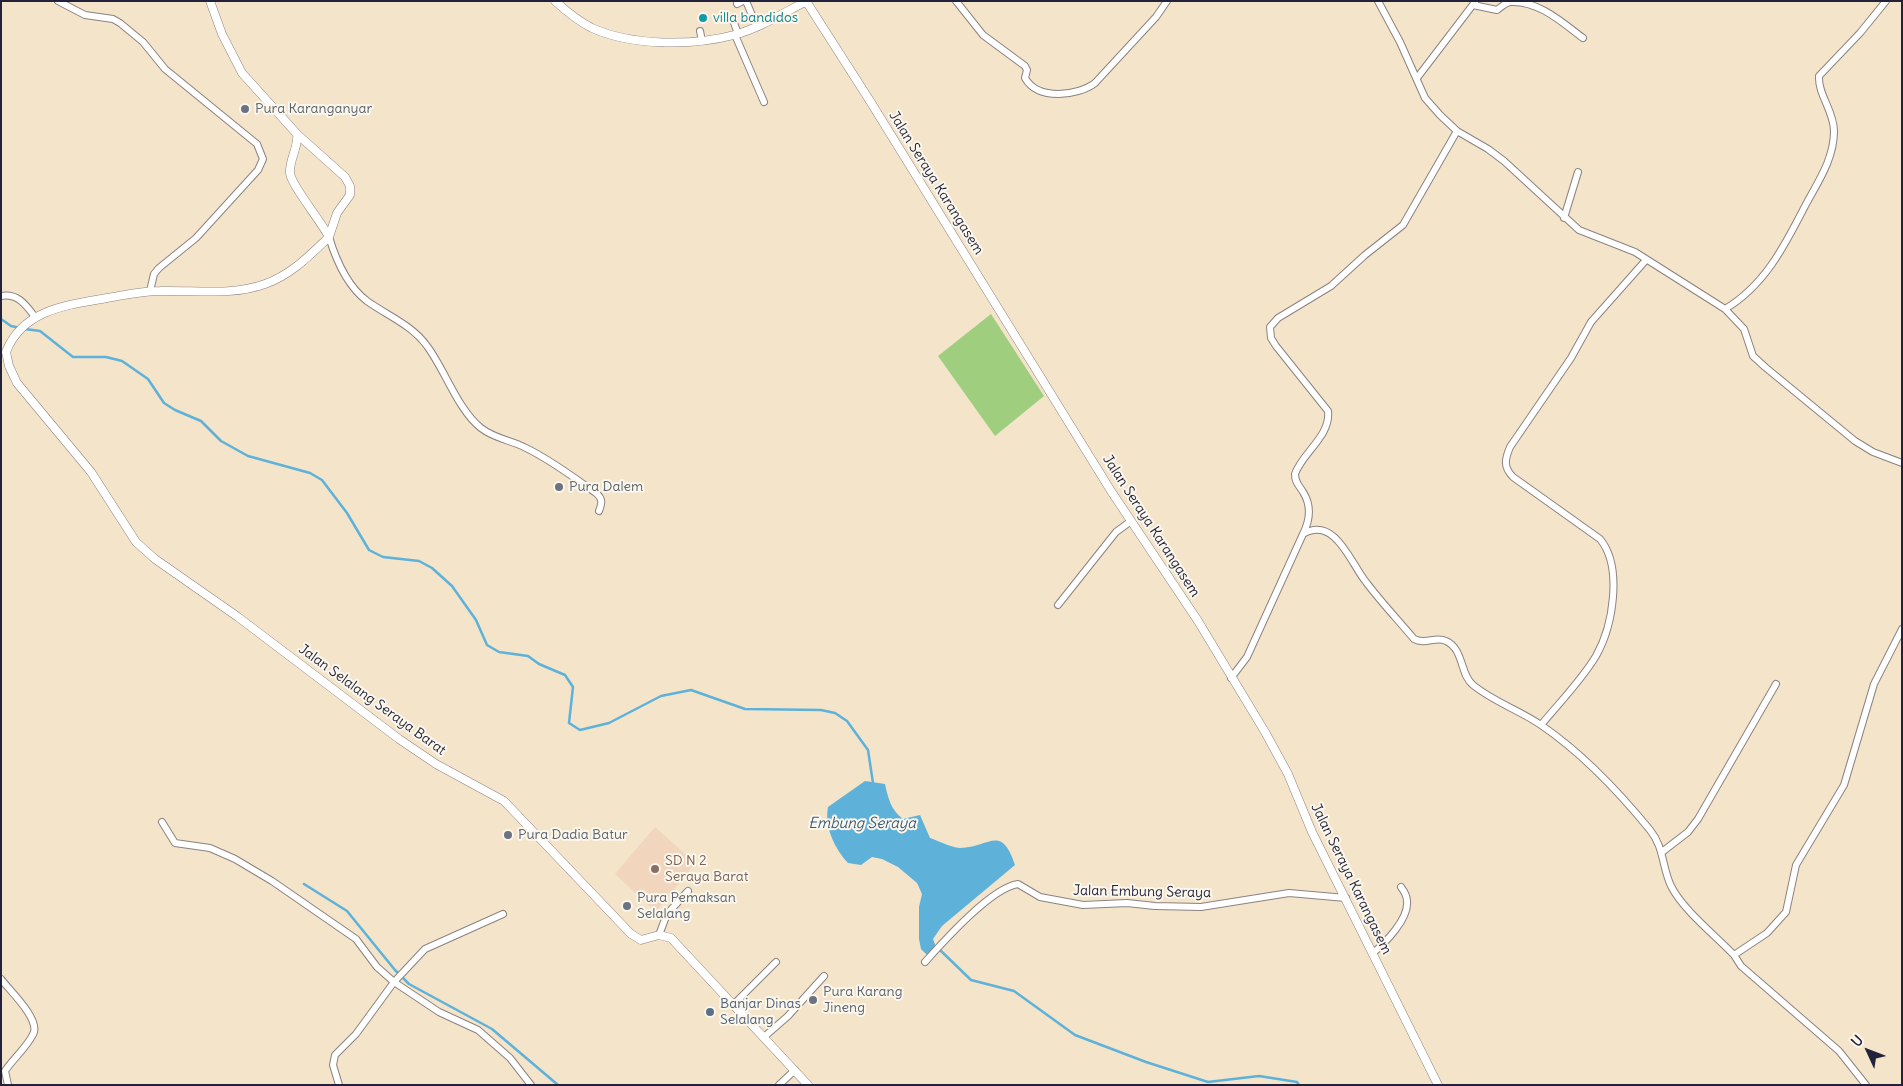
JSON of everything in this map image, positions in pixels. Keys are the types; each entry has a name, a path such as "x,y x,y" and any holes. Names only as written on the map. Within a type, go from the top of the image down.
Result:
{"street":[{"path":"58,1 85,15 113,19 120,23 143,42 165,68 257,144 264,159 258,170 196,238 154,274 150,291"},
{"path":"1,296 8,295 18,298 35,317 58,308 150,291 228,291 266,284 293,269 329,237 336,213 350,194 350,186 345,177 297,134 242,73 222,34 210,1"},
{"path":"555,1 580,21 609,34 632,39 676,43 702,41 719,35 737,34 757,27 806,1"},
{"name":"Jalan Seraya Karangasem","path":"806,1 1131,520 1198,621 1277,751 1312,832 1438,1085"},
{"path":"956,1 983,35 1024,66 1026,81 1042,91 1054,94 1069,93 1095,83 1156,17 1167,1"},
{"path":"1378,1 1417,78 1425,98 1457,130 1504,161 1579,230 1629,249 1725,309 1744,329 1753,356 1854,441 1873,452 1902,463"},
{"path":"1725,309 1743,296 1771,267 1786,245 1825,169 1831,151 1834,128 1821,92 1819,76 1856,38 1886,1"},
{"path":"742,2 757,27"},
{"path":"1417,78 1474,3 1496,10 1510,2 1524,2 1545,10 1583,38"},
{"path":"733,20 764,102"},
{"path":"700,32 702,41"},
{"path":"1231,678 1247,657 1309,519 1305,495 1295,481 1295,474 1322,433 1328,416 1328,411 1276,346 1271,338 1270,328 1278,318 1331,286 1365,254 1403,225 1457,130"},
{"path":"297,134 290,167 291,179 320,220 351,285 366,300 418,335 445,372 474,421 494,436 525,447 544,458 596,493 601,497 600,511"},
{"path":"1564,218 1578,172"},
{"path":"1541,725 1598,652 1611,604 1613,567 1611,557 1600,539 1513,477 1506,467 1506,457 1510,447 1571,358 1591,322 1646,260"},
{"name":"Jalan Selalang Seraya Barat","path":"35,317 22,326 6,352 12,374 24,393 91,472 136,542 155,559 238,616 399,739 436,764 504,801 631,934 641,940 659,935"},
{"path":"1058,605 1116,532 1131,520"},
{"path":"1303,534 1317,529 1342,544 1365,582 1414,639 1419,642 1442,640 1450,643 1459,656 1469,682 1499,703 1541,725 1588,764 1649,828 1662,852 1674,891 1734,955 1747,972 1839,1051 1866,1085"},
{"path":"1734,955 1767,933 1786,912 1796,865 1844,785 1874,684 1902,629"},
{"path":"1662,852 1688,832 1698,819 1776,684"},
{"path":"162,822 175,843 207,847 235,859 272,880 344,930 356,939 377,967 394,982 439,1012 478,1030 510,1058 530,1085"},
{"name":"Jalan Embung Seraya","path":"925,962 996,893 1010,885 1018,884 1040,897 1083,905 1127,903 1201,907 1289,893 1346,898"},
{"path":"1373,953 1388,940 1403,916 1408,903 1401,886"},
{"path":"688,891 667,914 659,935 671,938 808,1085"},
{"path":"339,1085 333,1065 335,1055 356,1034 394,982 425,948 503,914"},
{"path":"733,1005 776,962"},
{"path":"764,1037 788,1016 824,976"},
{"path":"1,979 28,1012 34,1024 34,1033 5,1071 8,1085"},
{"path":"779,1085 795,1070"}],"shaded area":[{"name":"SD N 2 Seraya Barat","path":"655,827 695,863 656,912 615,874"}],"green space":[{"path":"991,314 1044,396 995,436 938,356"}],"water":[{"name":"Embung Seraya","path":"865,781 885,784 889,799 896,812 903,819 920,815 930,838 960,848 999,841 1010,852 1015,865 942,926 933,939 937,950 929,957 921,949 919,939 919,907 922,894 917,883 898,867 882,859 872,857 861,865 848,863 839,851 829,830 828,807"}],"waterway":[{"path":"1,319 11,326 20,328"},
{"path":"25,329 40,331 73,357 106,357 122,361 148,379 164,403 201,421 221,441 248,456 310,473 322,480 347,513 369,550 383,557 419,561 432,568 452,586 476,620 487,645 499,652 528,656 539,664 565,675 573,687 569,723 580,730 609,723 661,696 691,690 745,709 821,710 835,713 847,721 868,750 873,783"},
{"path":"304,884 347,911 395,970 409,984 492,1029 558,1085"},
{"path":"939,949 971,980 1014,991 1075,1035 1146,1062 1208,1082 1259,1076 1297,1082 1299,1085"}],"place":[{"name":"villa bandidos","path":"703,18"},
{"name":"Pura Karanganyar","path":"245,109"},
{"name":"Pura Dalem","path":"559,487"},
{"name":"Pura Dadia Batur","path":"508,835"},
{"name":"SD N 2 Seraya Barat","path":"655,869"},
{"name":"Pura Pemaksan Selalang","path":"627,906"},
{"name":"Pura Karang Jineng","path":"813,1000"},
{"name":"Banjar Dinas Selalang","path":"710,1012"}]}
